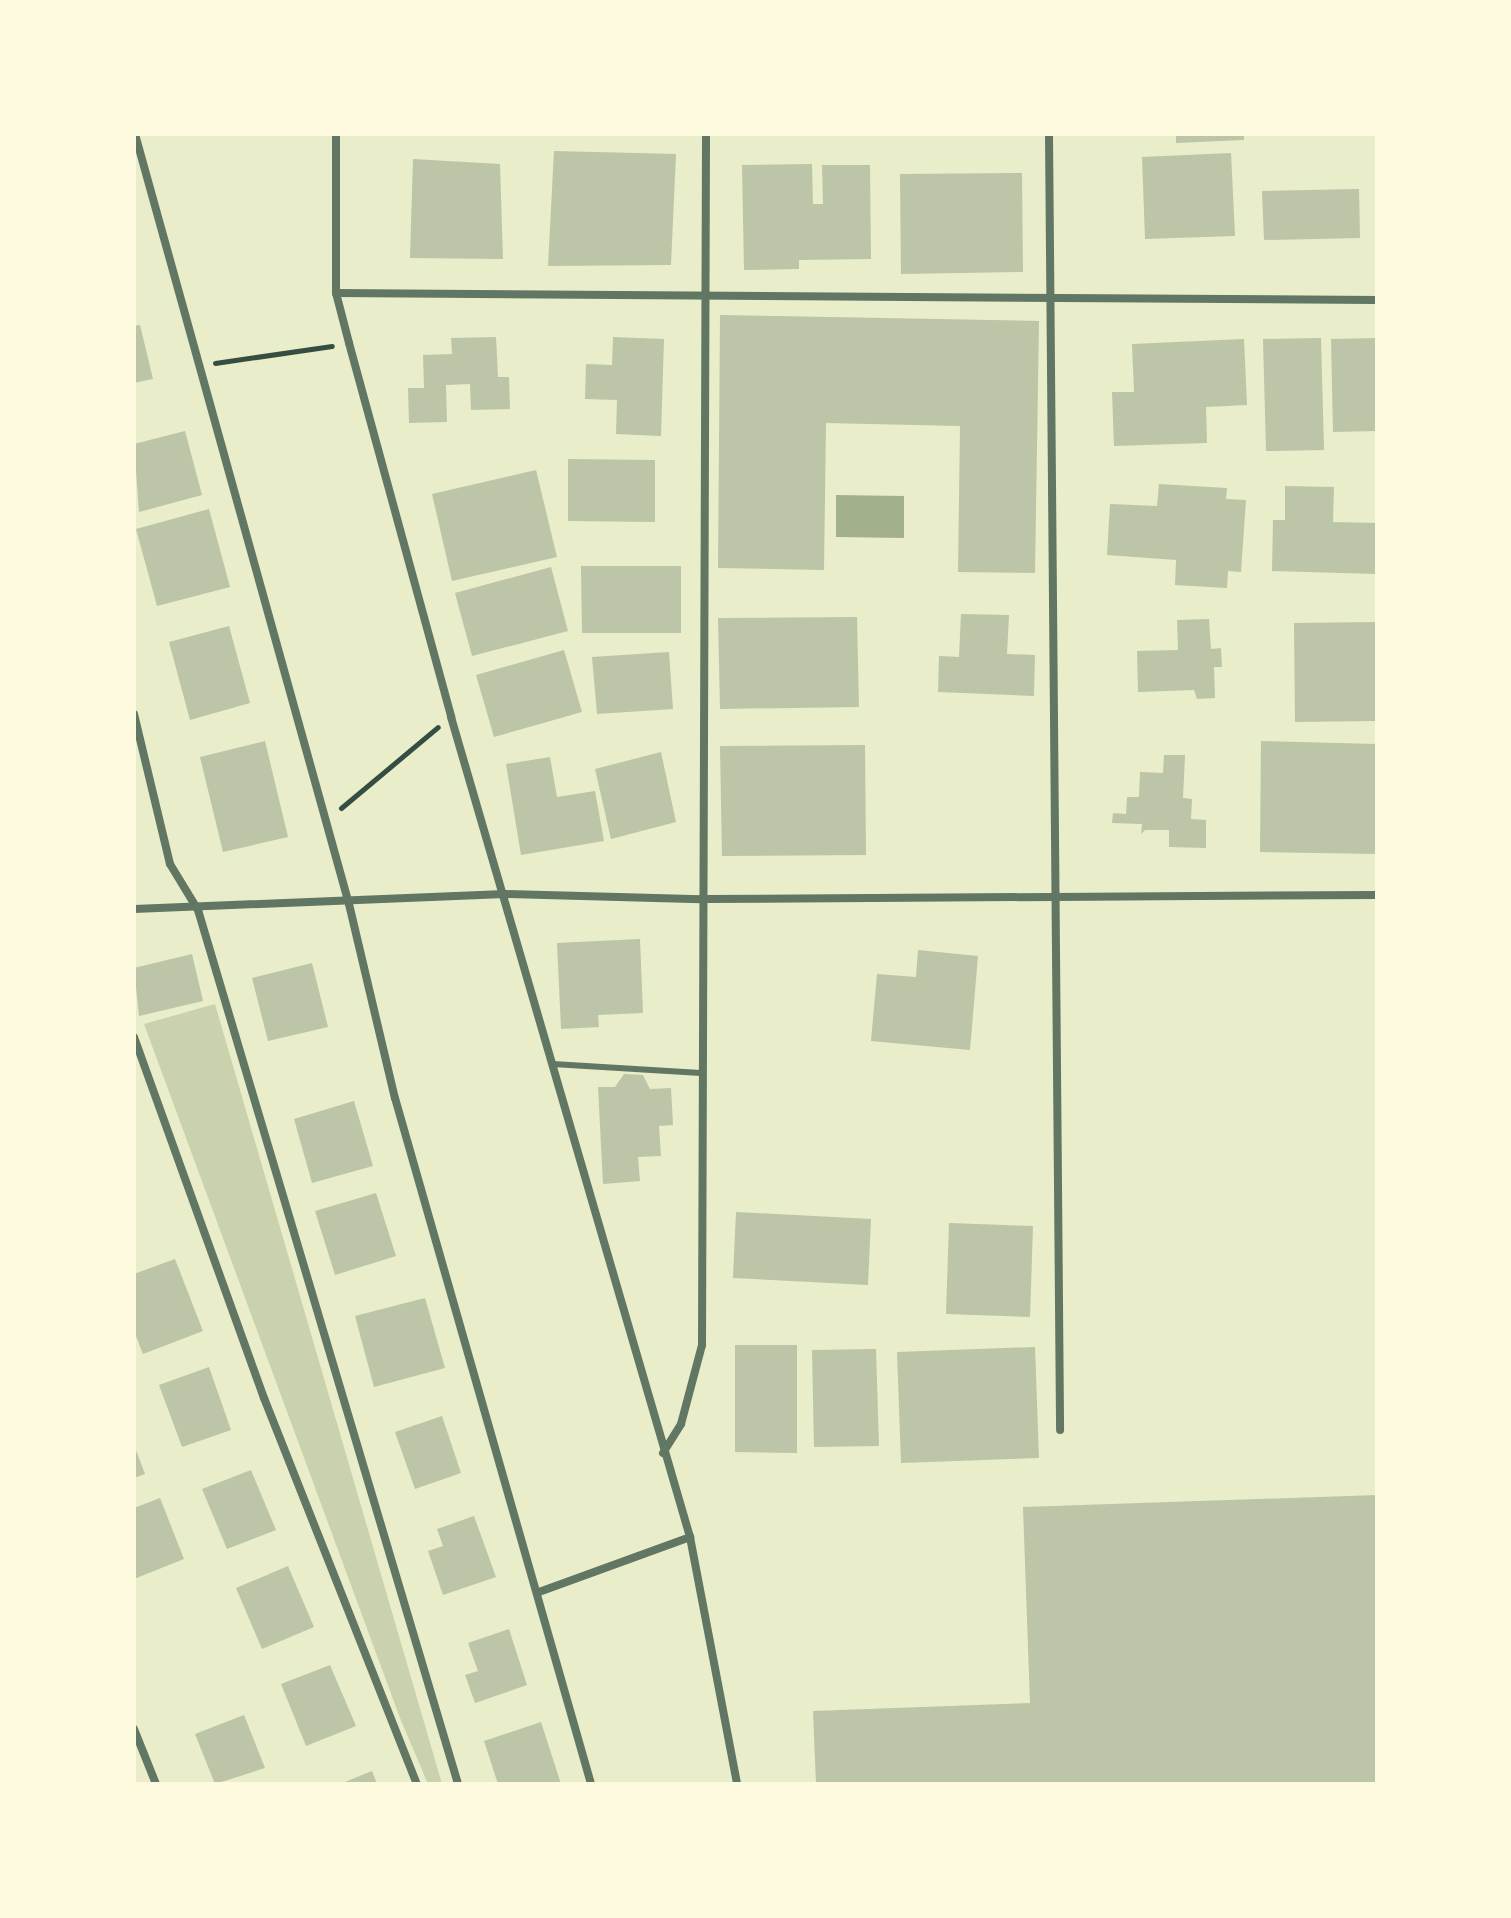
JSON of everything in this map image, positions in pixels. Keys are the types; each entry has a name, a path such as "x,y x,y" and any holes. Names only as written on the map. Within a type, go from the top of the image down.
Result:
{"street":[{"path":"135,134 323,822 349,904 395,1098 539,1592 591,1784"},
{"path":"336,134 336,293 451,717 505,894 663,1453 690,1537 737,1784"},
{"path":"663,1453 681,1424 702,1345 701,899 708,295 706,134"},
{"path":"1049,134 1060,1430"},
{"path":"336,293 1377,300"},
{"path":"134,714 170,864 198,910 458,1784"},
{"path":"134,909 198,910 349,904 505,894 701,899 1377,895"},
{"path":"134,1037 264,1398 417,1784"},
{"path":"539,1592 690,1537"},
{"path":"134,1729 156,1784"}],"lane":[{"path":"553,1064 701,1073"}],"path":[{"path":"198,365 349,343"},
{"path":"323,822 451,717"}],"shaded area":[{"path":"836,495 904,496 904,538 836,537"},
{"path":"215,1004 442,1784 428,1784 400,1718 144,1024"}],"building":[{"path":"1176,134 1244,134 1244,140 1176,143"},
{"path":"554,151 676,154 671,265 548,266"},
{"path":"1231,153 1235,236 1145,239 1142,157"},
{"path":"413,159 500,164 503,259 410,258"},
{"path":"812,164 813,204 823,204 822,165 870,165 871,259 799,260 799,269 744,270 742,165"},
{"path":"1022,173 1023,272 901,274 900,174"},
{"path":"1359,189 1360,238 1264,240 1262,191"},
{"path":"720,315 1039,321 1035,573 958,572 960,426 826,423 824,570 718,568"},
{"path":"140,325 153,379 134,383 134,326"},
{"path":"496,337 498,377 509,377 510,409 471,410 470,384 446,385 447,422 409,423 408,388 424,388 423,355 452,354 451,338"},
{"path":"613,337 664,339 661,436 616,434 617,400 585,399 586,364 612,365"},
{"path":"1321,338 1324,450 1266,451 1263,339"},
{"path":"1377,338 1377,431 1333,432 1331,339"},
{"path":"1244,339 1247,405 1206,407 1207,443 1114,446 1112,392 1134,392 1132,344"},
{"path":"185,431 202,495 139,512 134,444"},
{"path":"568,459 655,460 655,522 568,521"},
{"path":"536,470 557,557 452,581 432,494"},
{"path":"1159,484 1227,488 1226,499 1246,500 1241,572 1228,571 1227,588 1175,585 1176,560 1107,555 1110,504 1157,506"},
{"path":"1285,486 1334,487 1333,522 1377,523 1377,574 1272,571 1273,520 1285,520"},
{"path":"209,509 230,587 157,606 136,529"},
{"path":"581,566 681,566 681,633 582,633"},
{"path":"551,567 568,631 472,656 455,593"},
{"path":"961,614 1009,615 1007,654 1035,655 1034,696 938,692 939,656 959,657"},
{"path":"857,617 859,707 720,709 718,618"},
{"path":"1209,619 1211,649 1221,648 1222,667 1214,667 1215,698 1197,699 1194,690 1138,692 1137,651 1178,650 1177,620"},
{"path":"1377,622 1377,721 1295,722 1294,623"},
{"path":"229,626 250,703 190,720 169,642"},
{"path":"564,650 582,712 494,737 476,675"},
{"path":"669,652 673,709 597,714 592,657"},
{"path":"265,741 288,837 223,852 200,757"},
{"path":"1261,741 1377,744 1377,854 1260,852"},
{"path":"865,745 866,855 722,856 720,746"},
{"path":"661,752 676,822 611,839 595,769"},
{"path":"1164,755 1185,755 1183,798 1192,799 1191,819 1206,820 1206,848 1169,847 1169,830 1145,830 1141,834 1142,824 1112,823 1113,813 1126,814 1127,797 1139,797 1140,772 1163,773"},
{"path":"550,757 557,797 595,791 604,841 521,855 506,764"},
{"path":"640,939 643,1013 598,1015 599,1027 561,1029 557,943"},
{"path":"918,950 978,956 970,1050 871,1041 877,974 916,977"},
{"path":"192,954 203,1001 139,1016 134,968"},
{"path":"312,963 328,1027 268,1041 252,978"},
{"path":"624,1074 643,1075 650,1089 671,1088 673,1125 659,1126 661,1156 638,1157 640,1181 603,1184 598,1087 615,1087"},
{"path":"354,1101 373,1166 312,1183 294,1119"},
{"path":"376,1193 396,1256 335,1275 315,1211"},
{"path":"736,1212 871,1219 868,1285 733,1278"},
{"path":"949,1223 1033,1226 1030,1317 946,1314"},
{"path":"175,1259 203,1331 143,1354 134,1331 134,1274"},
{"path":"425,1298 445,1368 374,1387 355,1316"},
{"path":"735,1345 797,1345 797,1453 735,1452"},
{"path":"1035,1347 1039,1458 901,1463 897,1352"},
{"path":"876,1349 879,1446 814,1447 812,1350"},
{"path":"209,1367 231,1430 182,1447 159,1385"},
{"path":"442,1416 461,1473 415,1489 395,1432"},
{"path":"134,1445 145,1474 134,1478"},
{"path":"251,1470 276,1530 227,1549 202,1489"},
{"path":"1377,1495 1377,1784 816,1784 813,1711 1030,1703 1023,1507"},
{"path":"160,1498 184,1559 134,1579 134,1508"},
{"path":"474,1516 496,1577 443,1595 428,1551 443,1546 437,1529"},
{"path":"288,1566 314,1627 262,1649 236,1588"},
{"path":"509,1629 527,1685 475,1703 465,1675 478,1671 468,1643"},
{"path":"330,1665 356,1726 306,1746 281,1684"},
{"path":"244,1715 265,1768 215,1784 195,1734"},
{"path":"541,1722 561,1784 498,1784 484,1741"},
{"path":"372,1771 377,1784 340,1784"}]}
